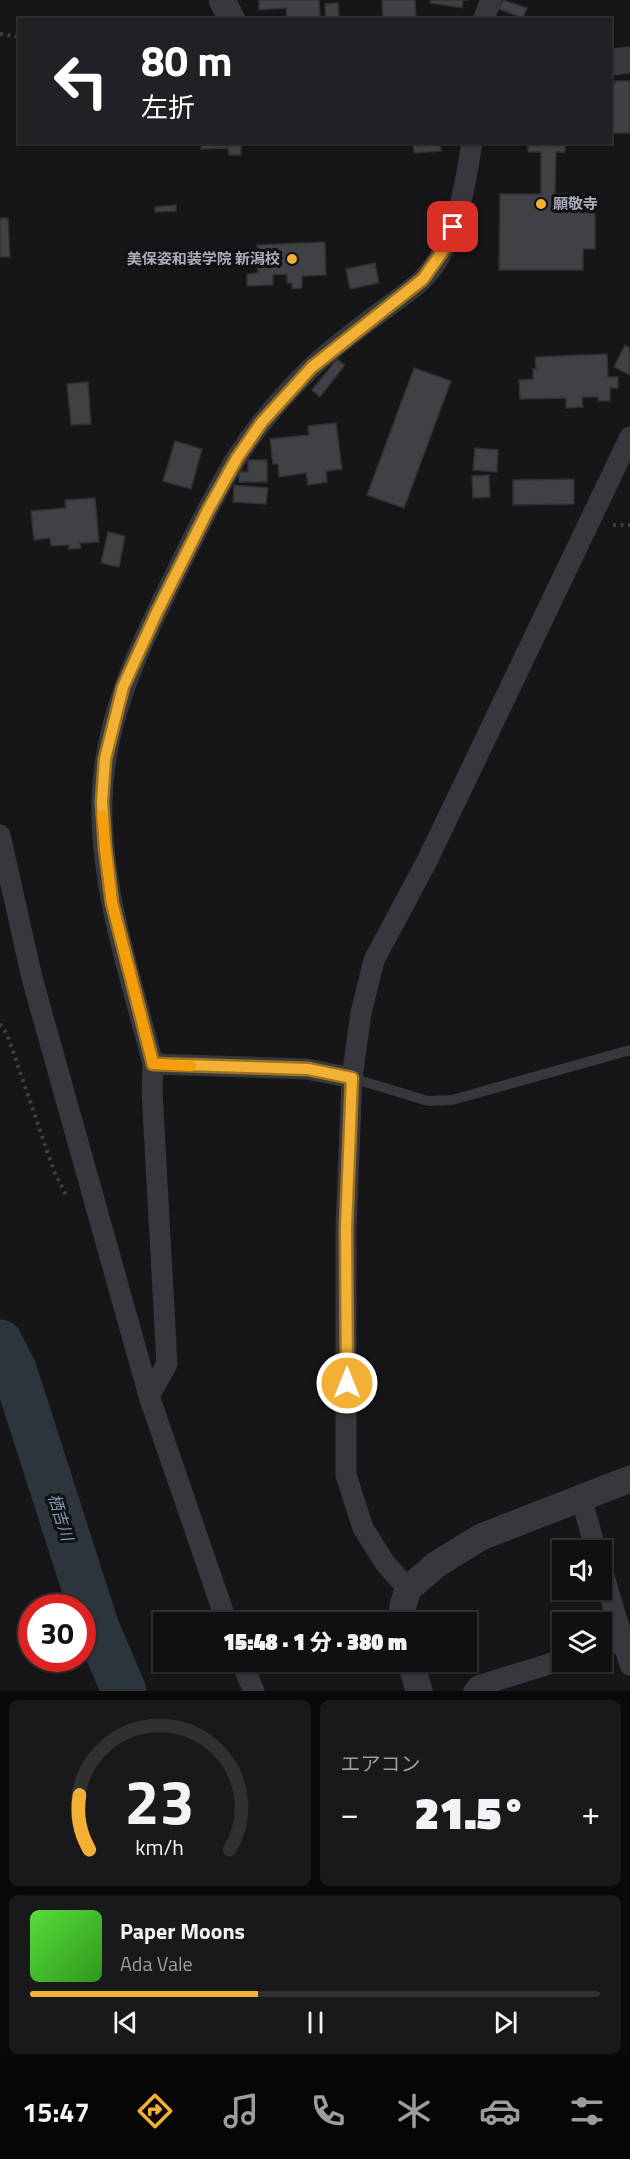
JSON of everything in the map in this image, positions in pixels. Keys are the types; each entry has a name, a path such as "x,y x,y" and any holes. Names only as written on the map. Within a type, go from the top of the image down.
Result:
{"street":[{"path":"222,0 231,18"},
{"path":"484,18 491,0"},
{"path":"612,62 630,60"},
{"path":"149,1396 167,1364 152,1091 153,1064 112,903 102,802 105,759 123,687 157,612 208,510 237,458 262,422 312,367 423,279 442,252 456,217 467,175 471,144"},
{"path":"408,1589 385,1563 363,1528 346,1475 346,1228 352,1078 361,1013 374,960 427,861 630,436"},
{"path":"0,835 32,978 149,1396 223,1612"},
{"path":"153,1064 308,1069 352,1078"},
{"path":"402,1612 408,1589 437,1564 481,1537 630,1479"},
{"path":"580,1497 593,1540"},
{"path":"611,1600 630,1665"},
{"path":"612,1644 622,1641"},
{"path":"474,1691 478,1686 552,1663"},
{"path":"245,1672 254,1691"},
{"path":"414,1672 419,1691"}],"lane":[{"path":"352,1078 428,1101 452,1100 630,1050"}],"path":[{"path":"0,34 18,37"},
{"path":"0,1024 6,1034 54,1171 69,1200 98,1216"}],"building":[{"path":"259,0 319,0 320,18 287,18 286,8 259,10"},
{"path":"382,0 415,0 416,18 383,18"},
{"path":"431,0 463,0 462,8 430,3"},
{"path":"503,0 527,8 523,18 499,9"},
{"path":"338,3 339,18 326,18 325,4"},
{"path":"615,81 630,81 630,133 612,133 612,84 615,84"},
{"path":"201,144 241,144 241,155 229,155 228,148 201,149"},
{"path":"413,144 440,144 441,151 414,153"},
{"name":"願敬寺","path":"528,144 565,144 565,152 556,152 555,194 582,194 582,213 595,213 595,249 583,249 583,270 499,270 500,194 541,194 541,152 528,152"},
{"path":"176,205 176,211 155,212 155,207"},
{"path":"0,218 8,218 10,257 0,257"},
{"name":"美保姿和装学院 新潟校","path":"325,242 326,275 302,276 302,288 292,289 292,283 287,283 287,274 273,275 273,285 247,286 247,274 258,273 257,245"},
{"path":"375,263 379,283 350,289 346,269"},
{"path":"625,345 630,348 630,375 614,367"},
{"path":"607,354 608,377 618,377 618,388 610,388 610,401 598,401 598,397 582,397 583,407 566,408 566,398 520,399 519,380 533,379 533,369 536,369 535,357"},
{"path":"337,359 345,365 320,397 312,390"},
{"path":"414,368 451,381 404,508 367,495"},
{"path":"88,382 91,424 71,425 67,384"},
{"path":"336,423 342,469 326,471 327,482 308,485 306,473 279,477 278,464 273,464 270,439 309,435 308,426"},
{"path":"175,441 202,449 191,489 163,481"},
{"path":"475,448 498,450 497,472 473,470"},
{"path":"248,460 267,460 267,482 239,482 239,472 248,472"},
{"path":"489,475 490,497 473,498 472,476"},
{"path":"574,479 574,504 513,505 513,480"},
{"path":"234,485 268,488 266,504 233,502"},
{"path":"95,498 99,542 80,543 81,548 69,549 69,545 51,546 50,538 34,540 31,511 66,508 65,500"},
{"path":"108,532 125,536 119,567 101,563"}],"waterway":[{"name":"栖吉川","path":"0,1342 14,1369 97,1628 124,1691"}],"slow traffic":[{"path":"102,815 112,903 153,1064 191,1066"}],"place":[{"name":"願敬寺","path":"541,204"},
{"name":"美保姿和装学院 新潟校","path":"292,259"}],"route":[{"path":"347,1383 346,1228 352,1078 308,1069 153,1064 112,903 102,802 105,759 123,687 157,612 237,458 262,422 312,367 423,279 442,252 453,227"}]}
